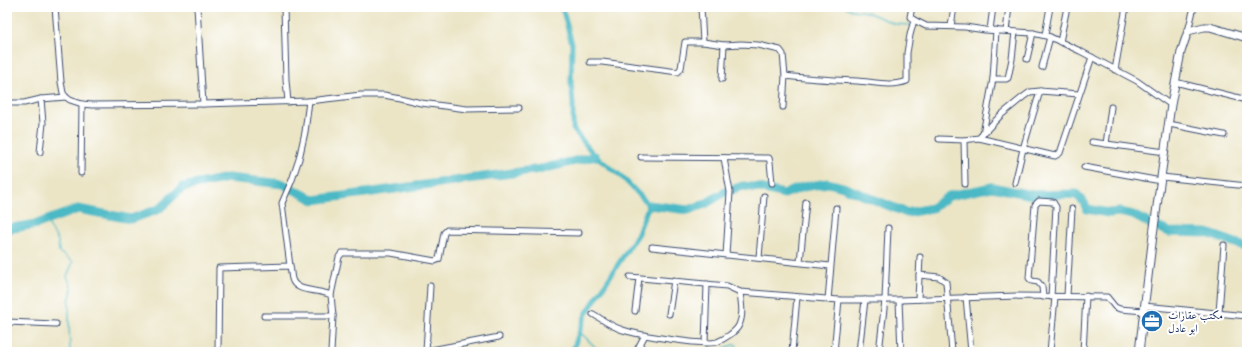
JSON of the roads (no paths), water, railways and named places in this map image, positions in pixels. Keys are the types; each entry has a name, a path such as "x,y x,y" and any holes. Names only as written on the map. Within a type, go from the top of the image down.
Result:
{"main road":[{"path":"1139,352 1153,235 1175,82 1181,52 1188,32 1204,27 1210,27 1247,38"}],"street":[{"path":"55,7 60,82 63,93 70,100 82,104 288,102 361,95 384,95 421,103 467,110 518,108"},
{"path":"197,7 203,104"},
{"path":"284,7 288,102"},
{"path":"702,7 703,42"},
{"path":"912,7 910,17 926,26 951,26 1047,36 1137,81 1172,104"},
{"path":"951,26 954,7"},
{"path":"981,136 993,80 993,7"},
{"path":"1006,32 1009,7"},
{"path":"1042,67 1050,7"},
{"path":"1060,42 1067,7"},
{"path":"1115,70 1126,7"},
{"path":"1188,32 1194,7"},
{"path":"785,76 812,80 881,84 900,84 907,81 907,53 914,20"},
{"path":"993,80 1008,78 1015,32"},
{"path":"1027,59 1033,34"},
{"path":"590,62 602,62 678,72 682,68 685,42 703,42 724,45 758,45 780,50 783,54 785,76 783,107"},
{"path":"722,79 724,45"},
{"path":"939,139 964,140 981,136 1023,149 1055,156 1060,153 1092,58"},
{"path":"1175,82 1247,100"},
{"path":"981,136 1001,115 1023,96 1030,92 1040,91 1079,94"},
{"path":"1015,183 1040,91"},
{"path":"7,103 24,103 42,99 66,97"},
{"path":"40,152 43,123 42,99"},
{"path":"309,101 305,132 299,159 282,203 292,280 297,286 307,290 324,291 331,295"},
{"path":"81,174 82,104"},
{"path":"1106,144 1111,107"},
{"path":"1169,124 1224,135"},
{"path":"964,140 964,184"},
{"path":"1092,142 1165,152"},
{"path":"640,157 769,158 772,183"},
{"path":"724,158 730,192 726,255"},
{"path":"1084,167 1162,179 1247,186"},
{"path":"758,258 764,196"},
{"path":"1043,297 1040,284 1029,278 1035,205 1039,201 1050,201 1056,206 1050,352"},
{"path":"800,262 806,202"},
{"path":"828,300 836,208"},
{"path":"1067,296 1072,209"},
{"path":"879,352 886,300 888,228"},
{"path":"331,352 333,316 331,295 342,254 391,253 435,261 439,259 444,233 447,230 579,233"},
{"path":"1219,313 1224,245"},
{"path":"652,247 830,266"},
{"path":"918,299 920,257"},
{"path":"218,352 219,268 290,266"},
{"path":"919,275 939,277 946,282 952,352"},
{"path":"630,277 727,286 740,292 828,300 1086,296 1107,297 1115,307 1120,308 1144,308 1247,316"},
{"path":"635,311 639,278"},
{"path":"669,314 674,280"},
{"path":"705,343 707,284"},
{"path":"430,286 424,351 500,337"},
{"path":"593,314 607,323 623,330 645,335 705,343 716,342 728,336 739,326 742,312 740,292"},
{"path":"1083,352 1086,296"},
{"path":"792,352 797,297"},
{"path":"966,297 970,352"},
{"path":"834,352 839,300"},
{"path":"859,352 865,300"},
{"path":"899,300 901,352"},
{"path":"264,316 333,316"},
{"path":"7,322 56,324"},
{"path":"636,352 645,335"}],"waterway":[{"path":"562,7 572,44 571,82 573,129 595,156 621,176 649,205 637,235 586,314 572,352"},
{"path":"846,7 852,10 867,12 895,24 910,25"},
{"path":"7,229 37,224 78,209 131,219 159,209 183,187 228,178 283,184 314,200 541,169 595,156"},
{"path":"649,205 688,210 705,204 725,192 743,186 760,188 784,194 803,187 828,183 843,187 907,213 932,208 949,196 992,187 1032,195 1076,194 1083,201 1087,209 1109,213 1120,212 1133,215 1169,232 1207,233 1247,247"},
{"path":"46,220 58,241 59,252 73,262 67,276 72,289 69,302 70,352"},
{"path":"579,331 600,352"},
{"path":"721,352 725,348 735,344 738,348 738,352"}],"place":[{"name":"مكتب عقارات ابو عادل","path":"1152,321"}]}
